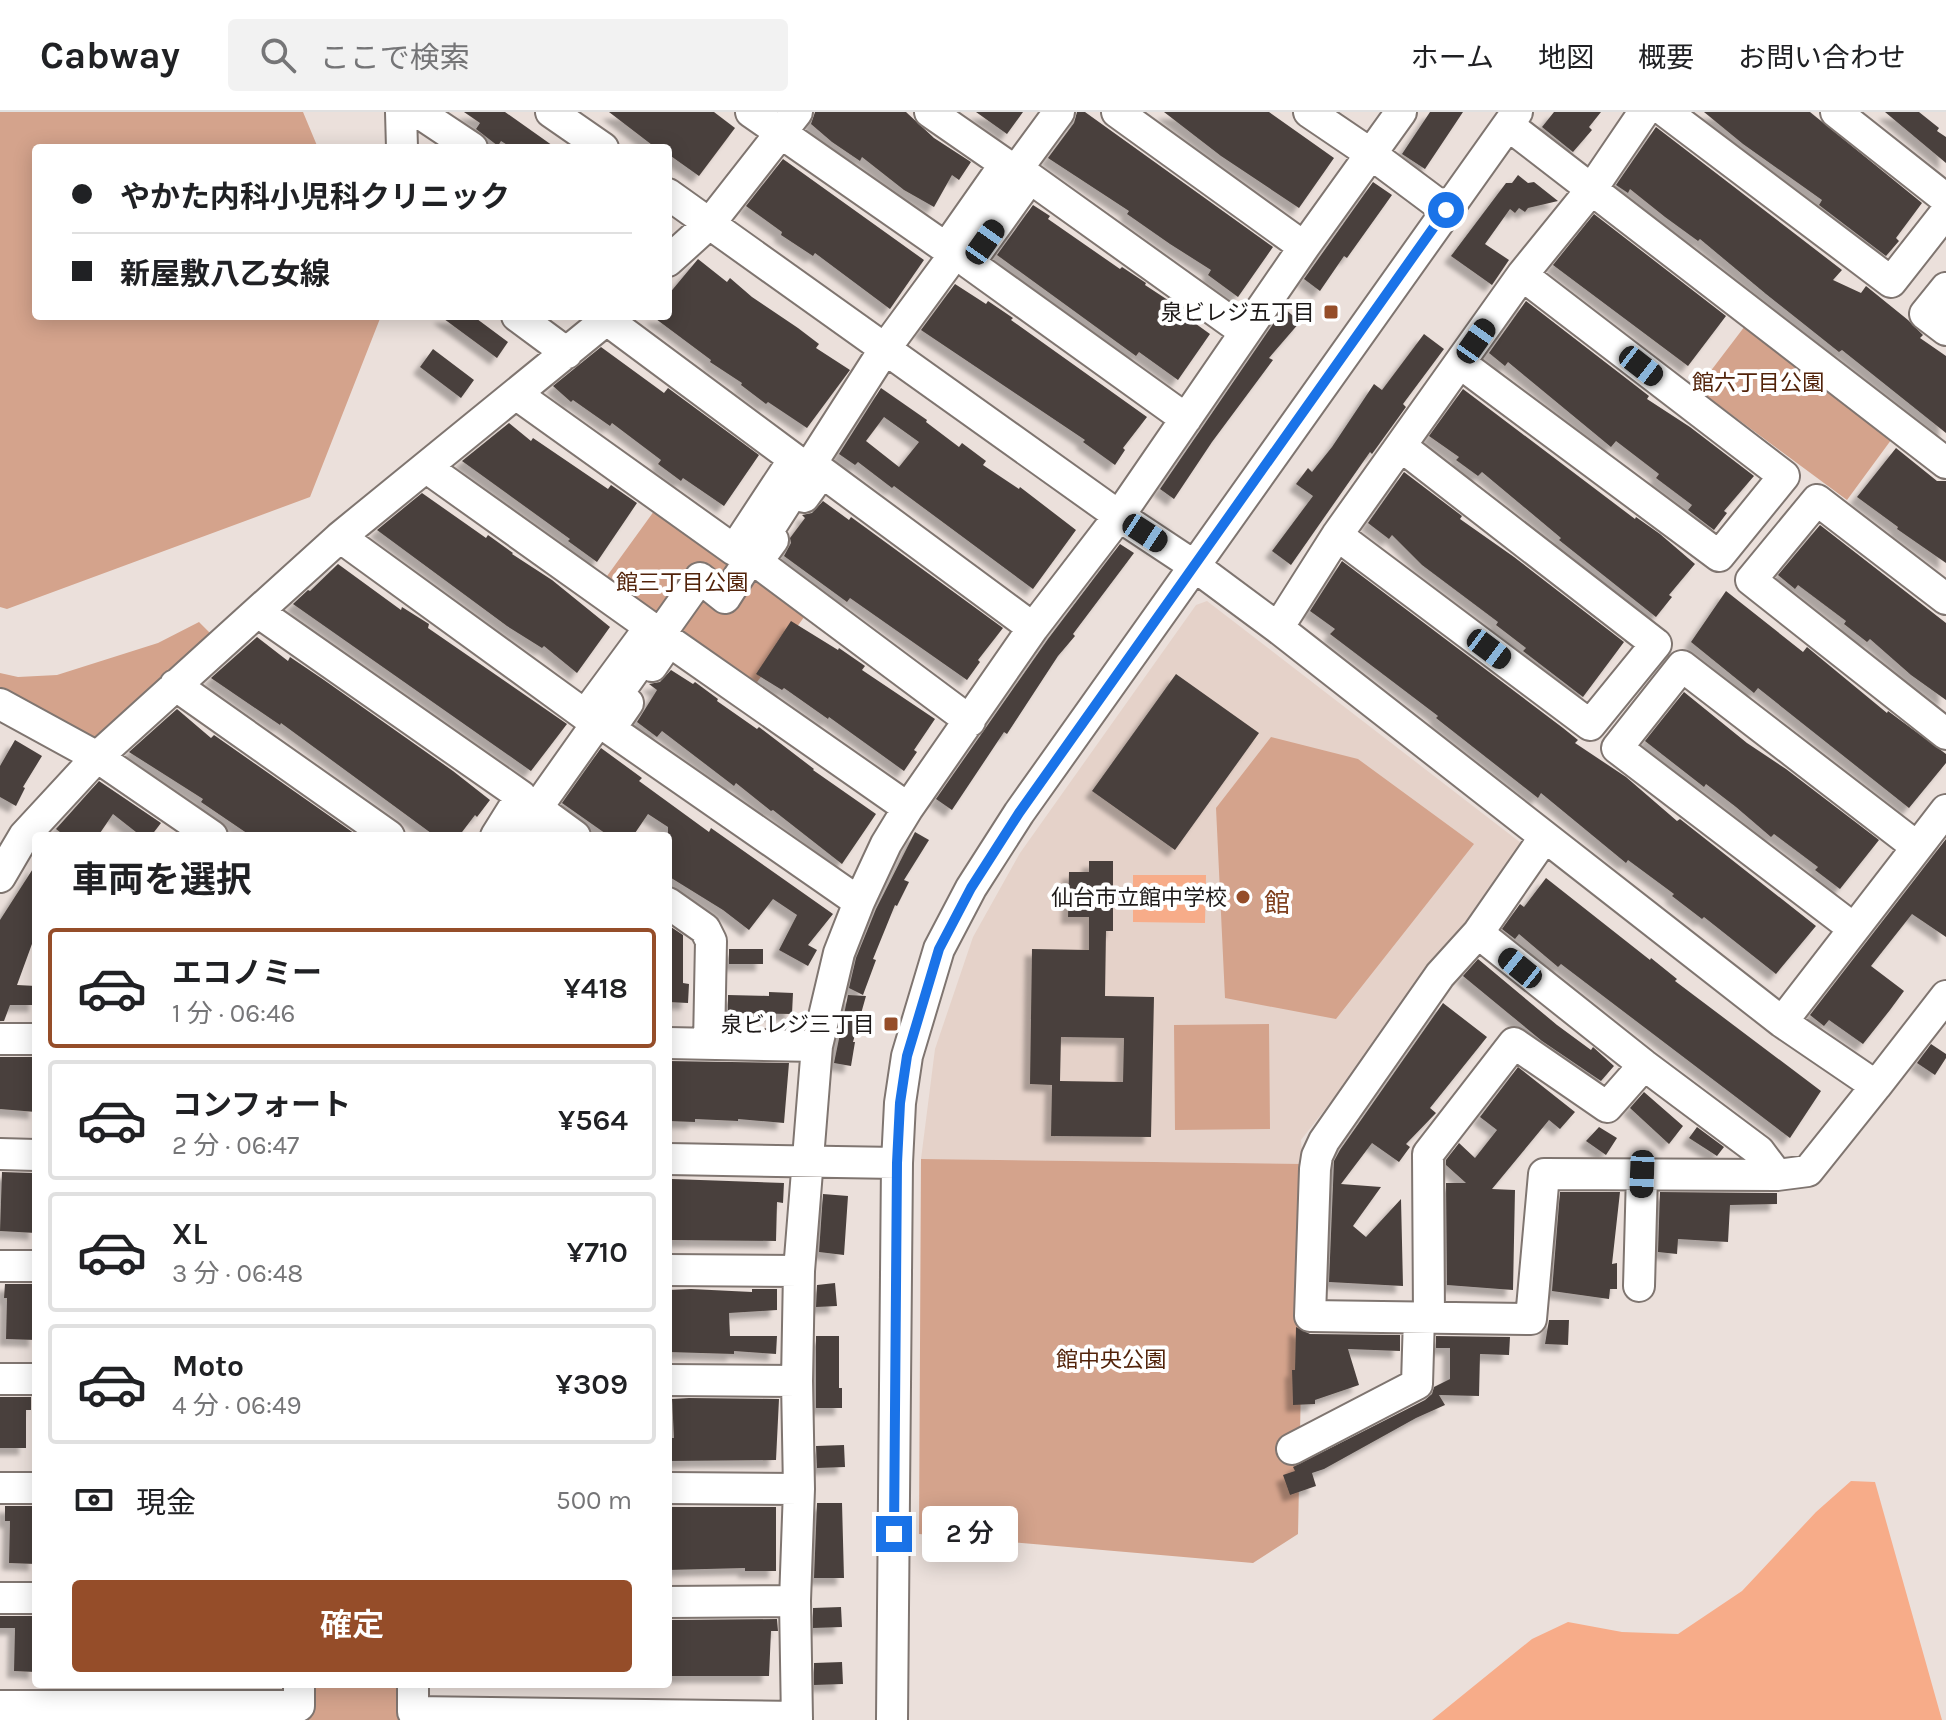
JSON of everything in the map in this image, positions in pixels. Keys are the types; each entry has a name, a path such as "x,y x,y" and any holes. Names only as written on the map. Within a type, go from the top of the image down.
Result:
{"street":[{"path":"401,112 402,144"},
{"path":"418,112 466,144"},
{"path":"551,112 597,144"},
{"path":"751,112 789,123 946,248 1005,164 930,112"},
{"path":"520,832 700,578 725,598 884,350 1059,112"},
{"path":"1117,112 1304,247"},
{"path":"1309,112 1446,210"},
{"path":"413,1688 413,1712 797,1718 795,1601 799,1489 799,1271 817,1046 839,953 886,844 908,808 1033,628 1119,516 1401,112"},
{"path":"1278,628 1337,535 1522,275 1591,190 1644,112"},
{"path":"1666,112 1891,282 1946,212"},
{"path":"1836,112 1946,199"},
{"path":"892,1720 900,1103 907,1056 939,949 971,888 1019,813 1512,118 1591,190 1946,463"},
{"path":"672,257 710,223 789,123"},
{"path":"1186,419 969,263 1030,178 1245,332"},
{"path":"672,197 884,350 1193,565 1782,1022 1876,1086"},
{"path":"1460,363 1719,556 1784,476 1522,275"},
{"path":"1946,288 1925,314 1946,330"},
{"path":"522,320 567,353"},
{"path":"0,877 9,844 24,836 97,757 175,685 340,537 607,320"},
{"path":"516,394 734,550 794,459 612,320"},
{"path":"1337,535 1590,725 1656,644 1402,447"},
{"path":"340,537 585,715 650,627 427,468"},
{"path":"970,721 757,562 822,472 1033,628"},
{"path":"1946,599 1817,500 1751,580 1946,734"},
{"path":"258,612 521,796 498,832"},
{"path":"859,902 610,729 669,641 908,808"},
{"path":"1853,928 1617,748 1682,666 1917,847"},
{"path":"175,685 383,832"},
{"path":"0,704 97,757 182,827"},
{"path":"1782,1022 1946,810"},
{"path":"539,832 549,817 570,832"},
{"path":"1544,838 1478,933 1440,975 1324,1141 1317,1156 1310,1316 1531,1319 1544,1174 1777,1175 1808,1171 1876,1086 1940,1016"},
{"path":"672,906 705,929 711,941 709,1044"},
{"path":"1478,933 1644,1065 1759,1151 1777,1175"},
{"path":"0,1039 32,1039"},
{"path":"672,1043 817,1046"},
{"path":"1292,1449 1417,1384 1424,1317 1428,1154 1514,1043 1607,1107 1644,1065"},
{"path":"0,1154 32,1155"},
{"path":"672,1159 897,1163"},
{"path":"1639,1286 1642,1174"},
{"path":"0,1266 32,1266"},
{"path":"672,1270 799,1271"},
{"path":"0,1379 32,1379"},
{"path":"672,1380 797,1381"},
{"path":"0,1488 32,1488"},
{"path":"672,1488 799,1489"},
{"path":"0,1598 32,1598"},
{"path":"672,1602 795,1601"},
{"path":"0,1706 299,1706 299,1688"}],"shaded area":[{"name":"仙台市立館中学校","path":"1207,601 1521,843 1523,857 1301,1140 1303,1164 921,1159 935,1049 973,937 1020,853 1196,605"},
{"path":"1133,875 1206,875 1205,923 1133,922"},
{"path":"1851,1481 1875,1482 1942,1720 1432,1720 1532,1639 1568,1622 1622,1632 1678,1634 1742,1591 1816,1512"}],"green space":[{"path":"0,112 303,112 316,144 32,144 32,320 379,320 310,497 7,609 0,607"},
{"name":"館六丁目公園","path":"1748,322 1894,436 1847,500 1697,389"},
{"name":"館三丁目公園","path":"657,507 807,613 752,689 602,583"},
{"path":"199,622 210,633 87,747 0,699 0,673 18,677 57,675 158,643"},
{"path":"1271,737 1358,759 1474,844 1336,1019 1225,998 1216,808"},
{"path":"1269,1024 1270,1129 1175,1130 1174,1025"},
{"name":"館中央公園","path":"921,1159 1303,1164 1298,1534 1253,1563 919,1534"},
{"path":"302,1688 405,1688 417,1720 287,1720"}],"building":[{"path":"464,112 505,112 550,144 506,144 501,141 495,144 476,129 480,123"},
{"path":"609,112 714,112 735,128 699,176 672,157 672,144 651,144"},
{"path":"815,112 906,112 934,138 971,162 959,180 952,175 934,207 904,190 862,157 860,161 832,142 811,124"},
{"path":"976,112 1023,112 1007,134"},
{"path":"1077,112 1085,112 1273,247 1238,297 1208,275 1211,270 1048,158 1074,123"},
{"path":"1164,112 1269,112 1334,158 1299,208 1221,156"},
{"path":"1430,112 1463,112 1425,169 1402,154"},
{"path":"1554,112 1601,112 1589,127 1592,130 1573,152 1542,127"},
{"path":"1704,112 1810,112 1922,203 1886,256 1819,205 1822,200"},
{"path":"1885,112 1919,112 1939,128 1937,131 1946,137 1946,163"},
{"path":"1656,127 1842,270 1833,280 1861,293 1866,286 1908,320 1923,335 1920,338 1946,356 1946,433 1842,350 1839,352 1700,239 1698,241 1630,189 1628,193 1616,185"},
{"path":"783,159 924,260 890,309 815,253 813,256 781,235 782,232 746,206"},
{"path":"1518,175 1528,183 1534,182 1558,201 1528,208 1525,212 1519,208 1515,213 1510,209 1485,244 1509,260 1492,285 1451,256 1506,183 1512,183"},
{"path":"1373,182 1392,195 1320,291 1304,279"},
{"path":"1033,205 1120,269 1122,267 1146,283 1210,334 1178,380 1139,352 1136,356 997,255"},
{"path":"1594,214 1726,316 1688,366 1553,265"},
{"path":"698,259 727,282 730,278 819,344 816,348 850,370 807,428 768,402 766,404 657,320 672,320 672,290"},
{"path":"955,284 1013,318 1011,320 1147,417 1123,448 1125,450 1115,465 1083,442 1085,440 921,330"},
{"path":"1526,301 1649,396 1647,399 1754,476 1724,511 1727,513 1714,530 1688,510 1692,505 1656,478 1659,474 1616,441 1611,447 1508,362 1505,366 1489,353"},
{"path":"1284,308 1300,322 1269,358 1273,360 1174,499 1160,489"},
{"path":"445,320 478,320 508,342 497,358"},
{"path":"1424,334 1444,349 1403,404 1406,407 1372,454 1370,452 1291,565 1272,551 1313,496 1296,484 1308,468 1312,472 1332,447 1374,384 1382,390"},
{"path":"601,347 664,393 668,388 759,455 724,506 683,478 681,481 658,464 661,460 612,423 610,426 573,400 571,402 553,386"},
{"path":"433,349 474,380 461,398 420,367"},
{"path":"881,388 959,447 962,443 986,461 983,465 1020,487 1076,530 1033,589 894,486 892,488 858,462 855,465 839,454","holes":["884,417 919,442 899,467 866,441"]},
{"path":"1463,389 1635,519 1660,534 1695,564 1669,595 1672,597 1656,617 1559,540 1561,538 1482,472 1478,476 1456,460 1459,457 1429,436"},
{"path":"509,423 531,441 533,438 608,489 611,485 637,503 597,562 462,461"},
{"path":"1896,448 1937,481 1946,481 1946,563 1857,497"},
{"path":"1404,472 1462,516 1460,519 1624,642 1583,697 1523,651 1526,648 1496,625 1498,622 1422,565 1392,535 1389,539 1368,523"},
{"path":"422,493 552,580 610,627 577,673 544,646 542,648 507,626 377,530"},
{"path":"823,501 849,520 851,517 1003,628 967,680 850,598 847,602 784,556 791,543 790,538 805,518 802,515 812,513"},
{"path":"1820,525 1946,623 1946,700 1911,675 1870,639 1867,642 1844,624 1846,621 1798,585 1795,589 1778,575"},
{"path":"1120,544 1134,553 1073,634 1075,636 1058,656 1007,734 1004,732 952,810 936,799 1048,639"},
{"path":"1342,561 1563,728 1578,740 1575,743 1626,777 1677,821 1680,819 1816,926 1776,974 1704,917 1702,919 1672,896 1674,894 1628,860 1626,863 1541,793 1538,798 1436,718 1438,716 1330,634 1335,629 1310,611"},
{"path":"338,564 401,610 402,607 429,624 428,628 567,724 531,771 293,604"},
{"path":"1726,591 1803,652 1807,647 1887,713 1946,754 1946,763 1909,808 1758,688 1754,693 1691,642"},
{"path":"791,621 839,648 865,666 862,670 935,719 904,771 829,717 756,674"},
{"path":"257,637 288,661 290,657 324,680 490,800 462,832 430,832 281,723 211,678"},
{"path":"671,670 693,684 695,682 876,814 842,864 773,810 736,783 734,786 662,731 657,737 637,722 657,690 649,684 660,682"},
{"path":"1176,674 1259,733 1175,850 1092,791"},
{"path":"1684,692 1747,743 1879,840 1840,889 1815,870 1818,867 1774,834 1771,837 1706,784 1704,787 1645,741"},
{"path":"177,709 211,738 214,735 352,832 245,832 201,802 203,799 129,752"},
{"path":"15,740 42,756 23,787 16,806 0,797 0,766"},
{"path":"601,748 642,778 639,781 709,832 711,828 833,914 808,945 817,950 808,966 779,950 797,915 773,899 749,930 672,878 672,832 668,832 668,827 648,814 636,832 603,832 562,803"},
{"path":"99,781 161,823 154,832 136,832 113,814 101,832 60,832 56,829"},
{"path":"915,832 929,840 904,880 909,882 895,905 873,959 876,960 863,995 849,988 856,958 876,909"},
{"path":"1946,839 1946,937 1912,914 1871,966 1904,991 1890,1010 1863,1044 1829,1020 1824,1026 1810,1015"},
{"path":"1089,861 1113,861 1113,931 1106,931 1105,996 1154,997 1151,1137 1051,1136 1052,1085 1030,1084 1032,949 1089,950 1089,917 1068,917 1069,872 1089,872","holes":["1061,1037 1124,1038 1123,1082 1060,1081"]},
{"path":"32,870 32,944 17,985 32,986 32,1005 10,1005 4,1021 0,1021 0,920"},
{"path":"1546,878 1651,958 1677,979 1675,981 1821,1091 1790,1138 1561,964 1558,967 1519,934 1515,939 1502,929 1520,904 1524,907"},
{"path":"672,928 683,935 683,983 689,984 688,1003 672,1002"},
{"path":"729,949 763,949 763,964 729,964"},
{"path":"1478,959 1557,1025 1591,1050 1593,1047 1614,1066 1601,1081 1542,1041 1463,976"},
{"path":"769,992 793,993 792,1014 728,1013 728,995 769,996"},
{"path":"848,995 866,996 853,1042 851,1066 834,1063"},
{"path":"1443,1003 1487,1037 1430,1108 1436,1113 1406,1144 1410,1147 1399,1162 1372,1143 1341,1184 1381,1187 1353,1226 1366,1237 1401,1199 1403,1286 1329,1282 1334,1161"},
{"path":"1931,1044 1946,1054 1935,1075 1917,1063"},
{"path":"0,1057 32,1057 32,1112 0,1109"},
{"path":"672,1061 789,1063 784,1123 738,1119 695,1119 695,1122 672,1121"},
{"path":"1518,1067 1575,1112 1560,1129 1549,1120 1492,1189 1515,1190 1513,1290 1447,1285 1446,1183 1466,1183 1446,1165 1446,1160 1459,1143 1475,1158 1497,1130 1480,1117"},
{"path":"1644,1092 1683,1126 1669,1144 1630,1108"},
{"path":"1599,1127 1617,1138 1606,1155 1586,1141"},
{"path":"1697,1127 1724,1147 1717,1156 1689,1138"},
{"path":"2,1172 32,1173 32,1233 0,1231"},
{"path":"672,1179 784,1183 783,1203 777,1202 776,1241 672,1240"},
{"path":"1560,1192 1620,1192 1612,1264 1617,1263 1617,1289 1610,1289 1609,1299 1552,1291"},
{"path":"1660,1192 1777,1193 1777,1204 1730,1205 1728,1242 1678,1239 1677,1254 1658,1252"},
{"path":"823,1194 848,1196 844,1255 819,1252"},
{"path":"835,1283 837,1306 816,1307 817,1285"},
{"path":"5,1284 32,1284 32,1340 6,1339 7,1298 4,1298"},
{"path":"752,1289 777,1289 777,1310 729,1313 730,1336 777,1336 776,1354 672,1352 672,1290 752,1292"},
{"path":"1549,1320 1569,1320 1568,1345 1545,1344"},
{"path":"1296,1327 1310,1334 1400,1335 1400,1351 1348,1349 1359,1385 1315,1400 1315,1404 1293,1405"},
{"path":"816,1336 839,1336 842,1408 816,1408"},
{"path":"1436,1336 1510,1337 1509,1355 1480,1354 1479,1396 1439,1395 1445,1405 1312,1473 1316,1486 1290,1495 1283,1475 1295,1471 1293,1467 1425,1400 1434,1387 1450,1379 1450,1348 1436,1348"},
{"path":"0,1397 31,1397 31,1410 26,1410 26,1448 0,1448"},
{"path":"672,1399 779,1399 776,1460 672,1461"},
{"path":"844,1445 845,1467 817,1468 816,1446"},
{"path":"817,1503 842,1503 844,1578 814,1578"},
{"path":"5,1506 32,1506 32,1564 9,1563 10,1521 5,1521"},
{"path":"672,1507 776,1507 776,1571 745,1571 745,1568 672,1570"},
{"path":"841,1607 842,1627 813,1628 813,1608"},
{"path":"0,1616 32,1616 32,1672 14,1671 15,1628 0,1628"},
{"path":"777,1619 778,1631 771,1631 769,1676 672,1676 672,1620"},
{"path":"842,1662 843,1684 814,1685 814,1663"}],"place":[{"name":"泉ビレジ五丁目","path":"1331,312"},
{"name":"仙台市立館中学校","path":"1243,897"},
{"name":"泉ビレジ三丁目","path":"891,1024"}],"district":[{"name":"館","path":"1277,903"}],"route":[{"path":"894,1534 900,1103 907,1056 939,949 971,888 1019,813 1446,210"}]}
